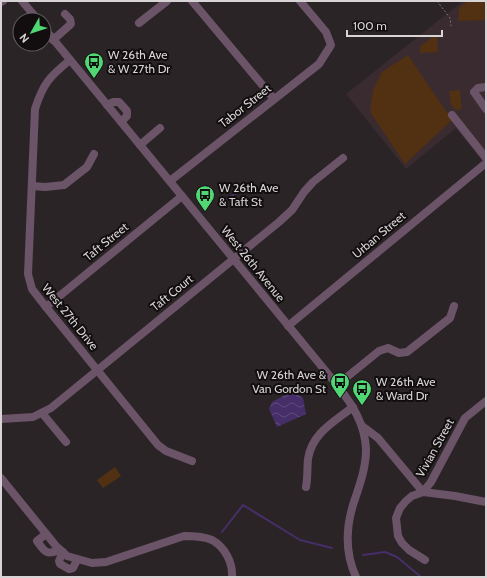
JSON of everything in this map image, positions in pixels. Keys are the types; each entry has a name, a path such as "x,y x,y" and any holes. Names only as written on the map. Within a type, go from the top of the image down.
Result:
{"street":[{"path":"22,1 31,12"},
{"path":"139,23 167,1"},
{"path":"192,1 274,99"},
{"name":"Tabor Street","path":"170,181 319,64 331,45 326,32 300,1"},
{"path":"54,40 70,24 70,19 66,14"},
{"name":"West 26th Avenue","path":"52,38 337,385 353,407 362,426 366,448 362,478 349,518 347,542 350,560 356,577"},
{"name":"West 27th Drive","path":"70,60 56,71 46,82 35,109 28,274 32,289 158,445 166,451 192,461"},
{"path":"486,87 478,88 474,92 486,109"},
{"path":"107,105 113,102 119,102 127,111 127,116 121,122"},
{"path":"452,115 486,158"},
{"path":"140,145 160,128"},
{"path":"32,186 45,187 64,185 86,167 94,154"},
{"name":"Taft Court","path":"1,419 33,417 51,408 292,210 313,182 343,158"},
{"name":"Urban Street","path":"288,326 486,163"},
{"name":"Taft Street","path":"46,307 182,196"},
{"path":"337,385 379,352 388,348 399,353 407,352 450,318 454,306"},
{"name":"Vivian Street","path":"425,560 402,543 396,529 396,518 400,508 406,501 412,496 423,492 431,482 465,418 486,401"},
{"path":"306,487 308,458 313,442 322,431 353,407"},
{"path":"42,413 66,442"},
{"path":"362,426 378,438 423,492 486,502"},
{"path":"1,478 46,534 67,556 92,563 106,562 184,536 197,536 212,541 223,550 231,563 232,577"},
{"path":"46,534 37,541 42,548 47,553 61,551"}],"path":[{"path":"437,1 450,18 451,26"}],"shaded area":[{"path":"463,1 486,1 486,157 482,161 456,128 406,169 346,94"},
{"path":"468,1 486,1 486,20 458,21 459,8"},
{"path":"433,37 437,37 438,52 420,53 420,46"},
{"path":"408,55 452,120 405,164 370,112 373,90 382,72"},
{"path":"460,90 462,109 456,110 451,105 449,91"},
{"path":"115,467 121,476 103,488 97,480"}],"water":[{"path":"295,393 303,398 306,414 277,427 269,409 272,402 285,395"}],"waterway":[{"path":"227,200 245,185"},
{"path":"222,532 243,505 300,540 332,548"},
{"path":"363,555 385,552 397,557 421,577"}],"place":[{"name":"W 26th Ave & W 27th Dr","path":"94,79"},
{"name":"W 26th Ave & Taft St","path":"205,212"},
{"name":"W 26th Ave & Van Gordon St","path":"340,399"},
{"name":"W 26th Ave & Ward Dr","path":"362,406"}]}
